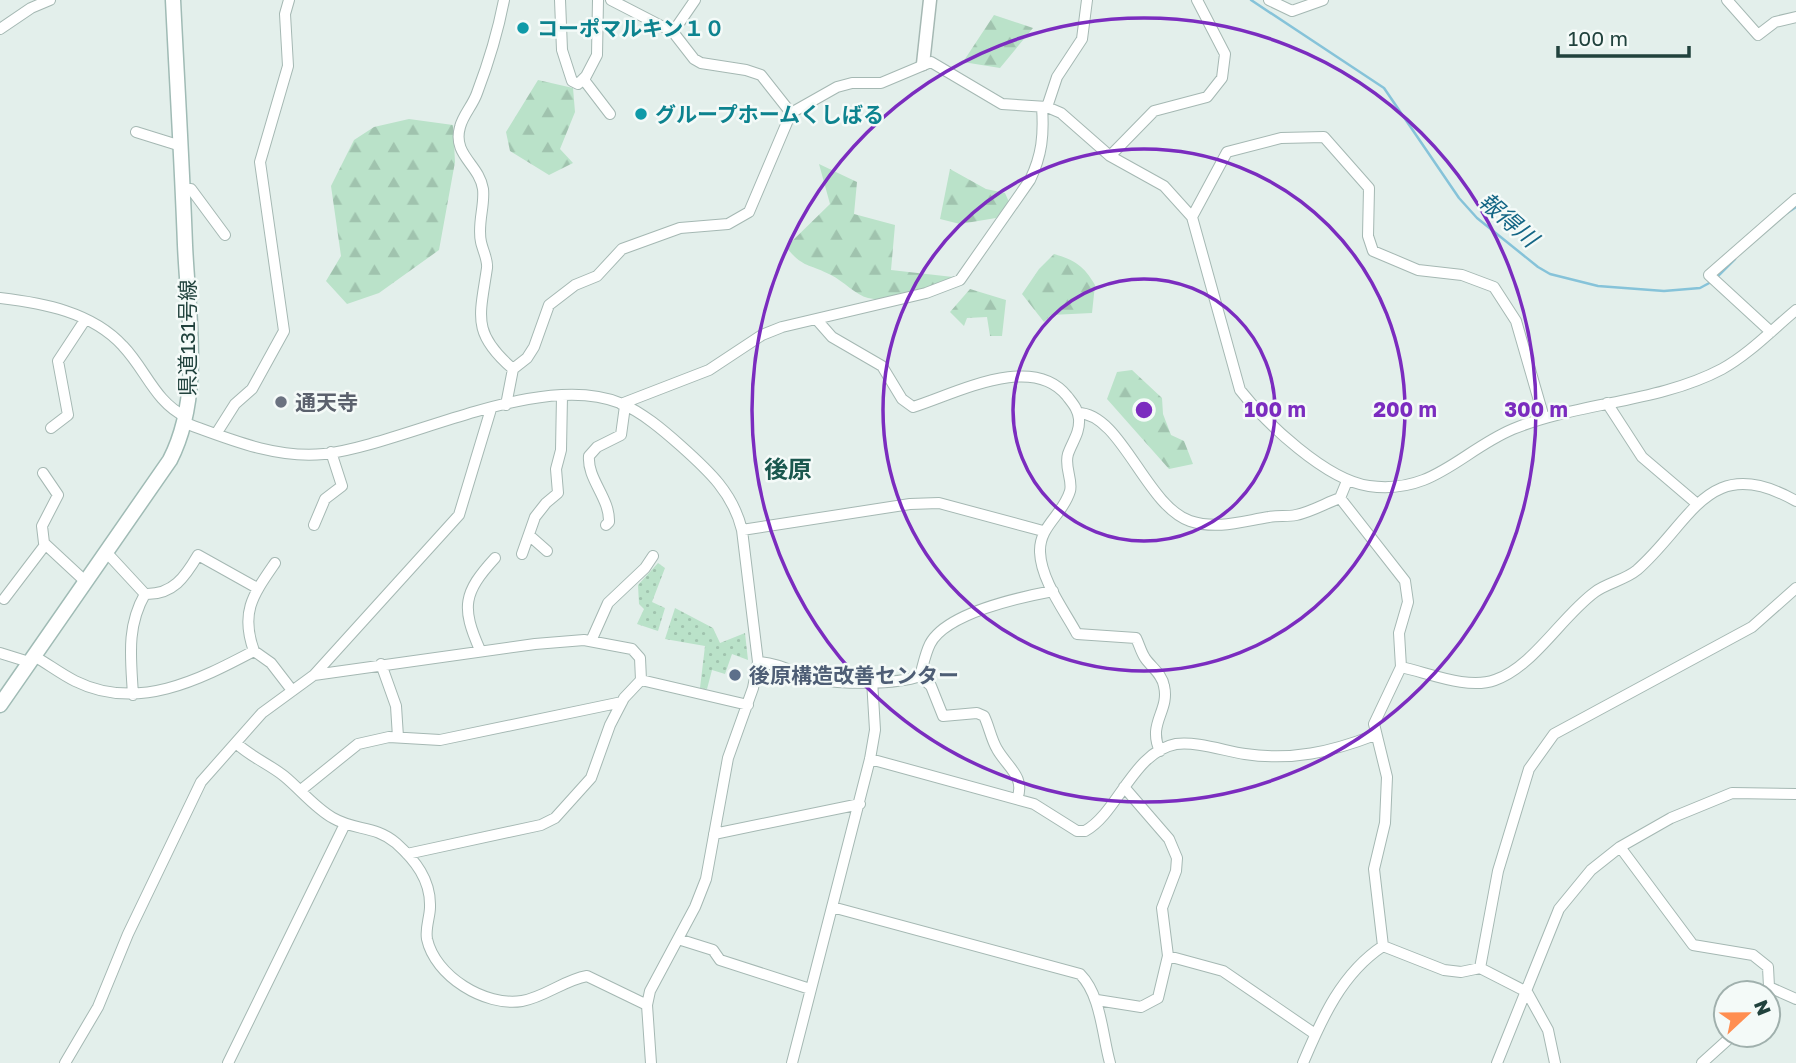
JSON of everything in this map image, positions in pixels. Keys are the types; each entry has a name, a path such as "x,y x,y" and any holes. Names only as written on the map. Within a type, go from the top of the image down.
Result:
{"main road":[{"name":"県道131号線","path":"0,705 170,460 186,420 189,362 173,0"}],"street":[{"path":"0,29 31,8 50,0"},
{"path":"216,434 235,404 252,389 284,331 260,162 288,66 285,13 289,0"},
{"path":"504,0 477,95 460,128 459,147 461,155 480,175 483,192 481,240 487,265 480,299 480,324 499,357 513,369"},
{"path":"560,0 566,70 572,82 578,84 586,76 597,55 598,0"},
{"path":"611,0 673,32 694,59 701,63 761,75 791,113"},
{"path":"673,32 695,0"},
{"path":"923,64 930,0"},
{"path":"623,405 709,370 762,335 926,293 960,280 1030,180 1038,163 1043,144 1044,107 1057,77 1082,39 1087,0"},
{"path":"1110,156 1154,111 1207,97 1222,78 1226,67 1225,54 1197,0"},
{"path":"1269,0 1292,12 1323,0"},
{"path":"1727,0 1758,35 1775,22 1796,17"},
{"path":"506,405 513,369 527,358 534,347 549,305 575,285 597,276 622,249 680,228 728,224 749,212 791,113 837,87 852,83 881,83 931,62 1002,104 1044,107 1073,121 1110,156 1164,186 1192,217 1240,390 1257,412 1347,481 1368,486 1406,486 1455,465 1504,433 1544,418 1710,374 1741,356 1796,310"},
{"path":"586,76 587,86 610,114"},
{"path":"136,132 181,146"},
{"path":"1192,217 1227,152 1281,138 1324,137 1369,188 1368,236 1373,251 1418,270 1462,275 1494,287 1516,321 1544,418"},
{"path":"183,189 191,189 225,235"},
{"path":"1771,332 1709,275 1796,199"},
{"path":"0,298 54,307 85,320 123,346 166,406 186,420 216,434 273,451 331,452 506,405 587,395 623,405 678,444 711,473 733,502 742,530 758,662 748,705 728,758 706,879 678,939 655,979 647,1004 651,1063"},
{"path":"51,428 68,415 59,368 60,355 85,320"},
{"path":"817,320 832,337 882,366 902,399 913,407 959,388 1036,376 1062,390 1077,413 1075,442 1068,454 1067,467 1071,489 1043,531 1040,554 1053,591 1077,634 1136,638 1144,657 1164,683 1163,705 1154,728 1154,738 1160,751"},
{"path":"522,554 540,510 558,494 556,469 561,450 562,396"},
{"path":"1607,403 1642,457 1696,503"},
{"path":"606,525 609,522 608,508 591,469 589,456 597,447 621,435 623,405"},
{"path":"65,1063 98,1007 128,934 201,782 262,713 291,689 314,675 459,516 491,409"},
{"path":"1077,413 1092,415 1099,421 1125,448 1166,505 1190,521 1236,524 1295,515 1340,498 1347,481"},
{"path":"314,525 325,499 342,486 331,452"},
{"path":"43,473 58,495 42,526 41,536 46,545 86,582"},
{"path":"1401,667 1481,684 1497,680 1521,663 1595,592 1636,571 1696,503 1741,482 1760,485 1796,501"},
{"path":"1340,498 1405,581 1408,602 1399,633 1401,667 1374,724 1387,777 1385,823 1374,869 1383,946"},
{"path":"742,530 910,504 939,503 1043,531"},
{"path":"530,536 547,551"},
{"path":"4,598 46,545"},
{"path":"107,553 145,594"},
{"path":"145,594 160,593 176,585 198,555 257,588"},
{"path":"591,641 608,603 645,568 653,556"},
{"path":"480,650 467,620 468,599 475,580 495,558"},
{"path":"275,563 257,588 246,619 254,650 271,663 291,689"},
{"path":"1480,968 1498,871 1529,769 1554,734 1752,627 1796,588"},
{"path":"920,676 930,645 939,633 996,603 1053,591"},
{"path":"134,695 130,639 136,610 145,594"},
{"path":"314,675 480,650 591,641 632,649 640,658 641,680 622,702 610,725 591,778 555,818 541,825 407,854"},
{"path":"0,653 32,659 77,682 134,695 163,691 220,669 254,650"},
{"path":"758,662 815,678 905,681 920,676"},
{"path":"381,664 394,699 398,737"},
{"path":"920,676 931,686 943,716 977,713 984,716 997,749 1019,781 1021,788 1017,799"},
{"path":"641,680 748,705"},
{"path":"792,1063 870,759 875,730 872,680"},
{"path":"300,790 358,744 398,737 440,740 622,702"},
{"path":"870,759 1017,799 1043,808 1077,831 1085,831 1160,751 1177,744 1272,757 1301,757 1331,752 1375,735"},
{"path":"236,743 300,790 331,817 345,824 379,830 418,864 428,890 430,907 427,938 435,958 468,989 500,1001 523,1000 587,976 647,1004"},
{"path":"1097,1000 1141,1007 1158,998 1168,956 1162,908 1176,871 1175,848 1124,787"},
{"path":"1497,1063 1559,909 1591,870 1620,847 1671,818 1732,793 1796,794"},
{"path":"715,834 860,804"},
{"path":"228,1063 345,824"},
{"path":"1620,847 1693,945 1753,955 1768,967 1768,979"},
{"path":"832,907 1080,974 1091,985 1097,1000 1099,1023 1110,1063"},
{"path":"678,939 713,950 720,960 810,989"},
{"path":"1383,946 1444,970 1461,972 1480,968 1527,992 1548,1030 1555,1063"},
{"path":"1303,1063 1315,1034 1353,970 1383,946"},
{"path":"1168,956 1223,971 1315,1034"},
{"path":"1702,1063 1718,1049"}],"green space":[{"path":"994,15 1033,28 1000,68 963,62"},
{"path":"538,80 573,88 575,112 560,149 573,163 549,175 510,151 506,132"},
{"path":"409,119 453,125 455,162 439,250 379,293 347,304 326,281 341,256 331,186 354,140 374,127"},
{"path":"819,164 857,182 854,214 895,225 891,270 953,277 900,297 868,298 831,275 797,259 786,247 830,204"},
{"path":"950,169 986,189 1005,193 1009,202 996,218 960,224 940,219"},
{"path":"1054,254 1083,268 1091,278 1095,285 1092,313 1051,315 1044,322 1022,294 1039,269"},
{"path":"970,289 1006,300 1002,336 990,336 987,317 967,318 964,326 950,312"},
{"path":"1132,370 1162,398 1163,414 1171,435 1184,441 1193,464 1169,469 1107,399 1117,372"},
{"path":"658,563 665,568 652,602 665,608 658,631 637,624 644,609 639,604 638,585"},
{"path":"675,608 713,628 720,643 745,633 748,660 732,654 725,674 712,670 707,689 700,688 705,646 665,639"}],"waterway":[{"name":"報得川","path":"1251,0 1384,88 1459,198 1477,218 1538,267 1550,274 1598,286 1664,291 1700,288 1713,281"},
{"name":"報得川","path":"1784,215 1796,207"},
{"name":"報得川","path":"1717,277 1735,259"}],"place":[{"name":"コーポマルキン１０","path":"523,28"},
{"name":"グループホームくしばる","path":"641,114"},
{"name":"通天寺","path":"281,402"},
{"name":"後原構造改善センター","path":"735,675"}],"district":[{"name":"後原","path":"788,468"}]}
